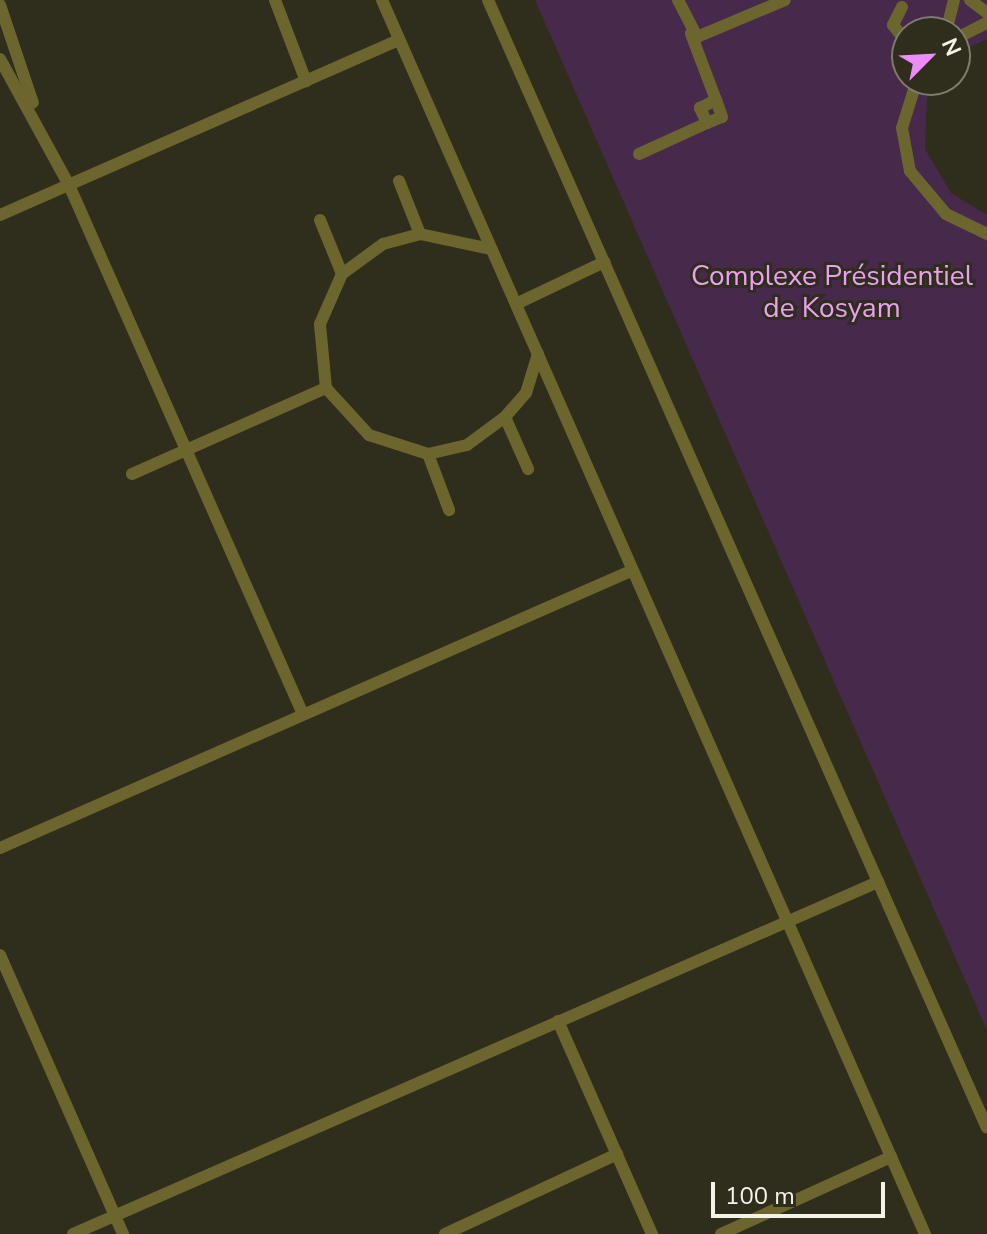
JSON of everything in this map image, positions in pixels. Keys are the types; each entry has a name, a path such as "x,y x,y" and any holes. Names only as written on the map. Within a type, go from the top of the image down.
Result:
{"lane":[{"path":"275,0 306,81"},
{"path":"382,0 925,1234"},
{"path":"488,0 987,1128"},
{"path":"639,154 707,123 700,108 716,100 678,0"},
{"path":"691,34 705,36 785,0"},
{"path":"970,0 987,13"},
{"path":"0,5 40,125"},
{"path":"898,16 902,7"},
{"path":"0,215 399,40"},
{"path":"0,59 40,125 69,185 302,712"},
{"path":"912,96 902,128 910,171 946,214 987,234"},
{"path":"399,181 420,234"},
{"path":"320,220 342,274"},
{"path":"491,249 420,234 383,244 342,274 320,324 326,388 369,435 428,454 467,445 505,417 526,393 538,354"},
{"path":"516,304 604,262"},
{"path":"132,474 326,388"},
{"path":"505,417 528,469"},
{"path":"428,454 449,510"},
{"path":"0,848 302,712 633,570"},
{"path":"73,1234 878,882"},
{"path":"0,955 123,1234"},
{"path":"558,1021 652,1234"},
{"path":"445,1234 617,1154"},
{"path":"721,1234 891,1157"}],"green space":[{"name":"Complexe Présidentiel de Kosyam","path":"535,0 987,0 987,39 971,46 971,16 891,16 891,96 928,96 925,149 951,193 987,215 987,1030"}]}
